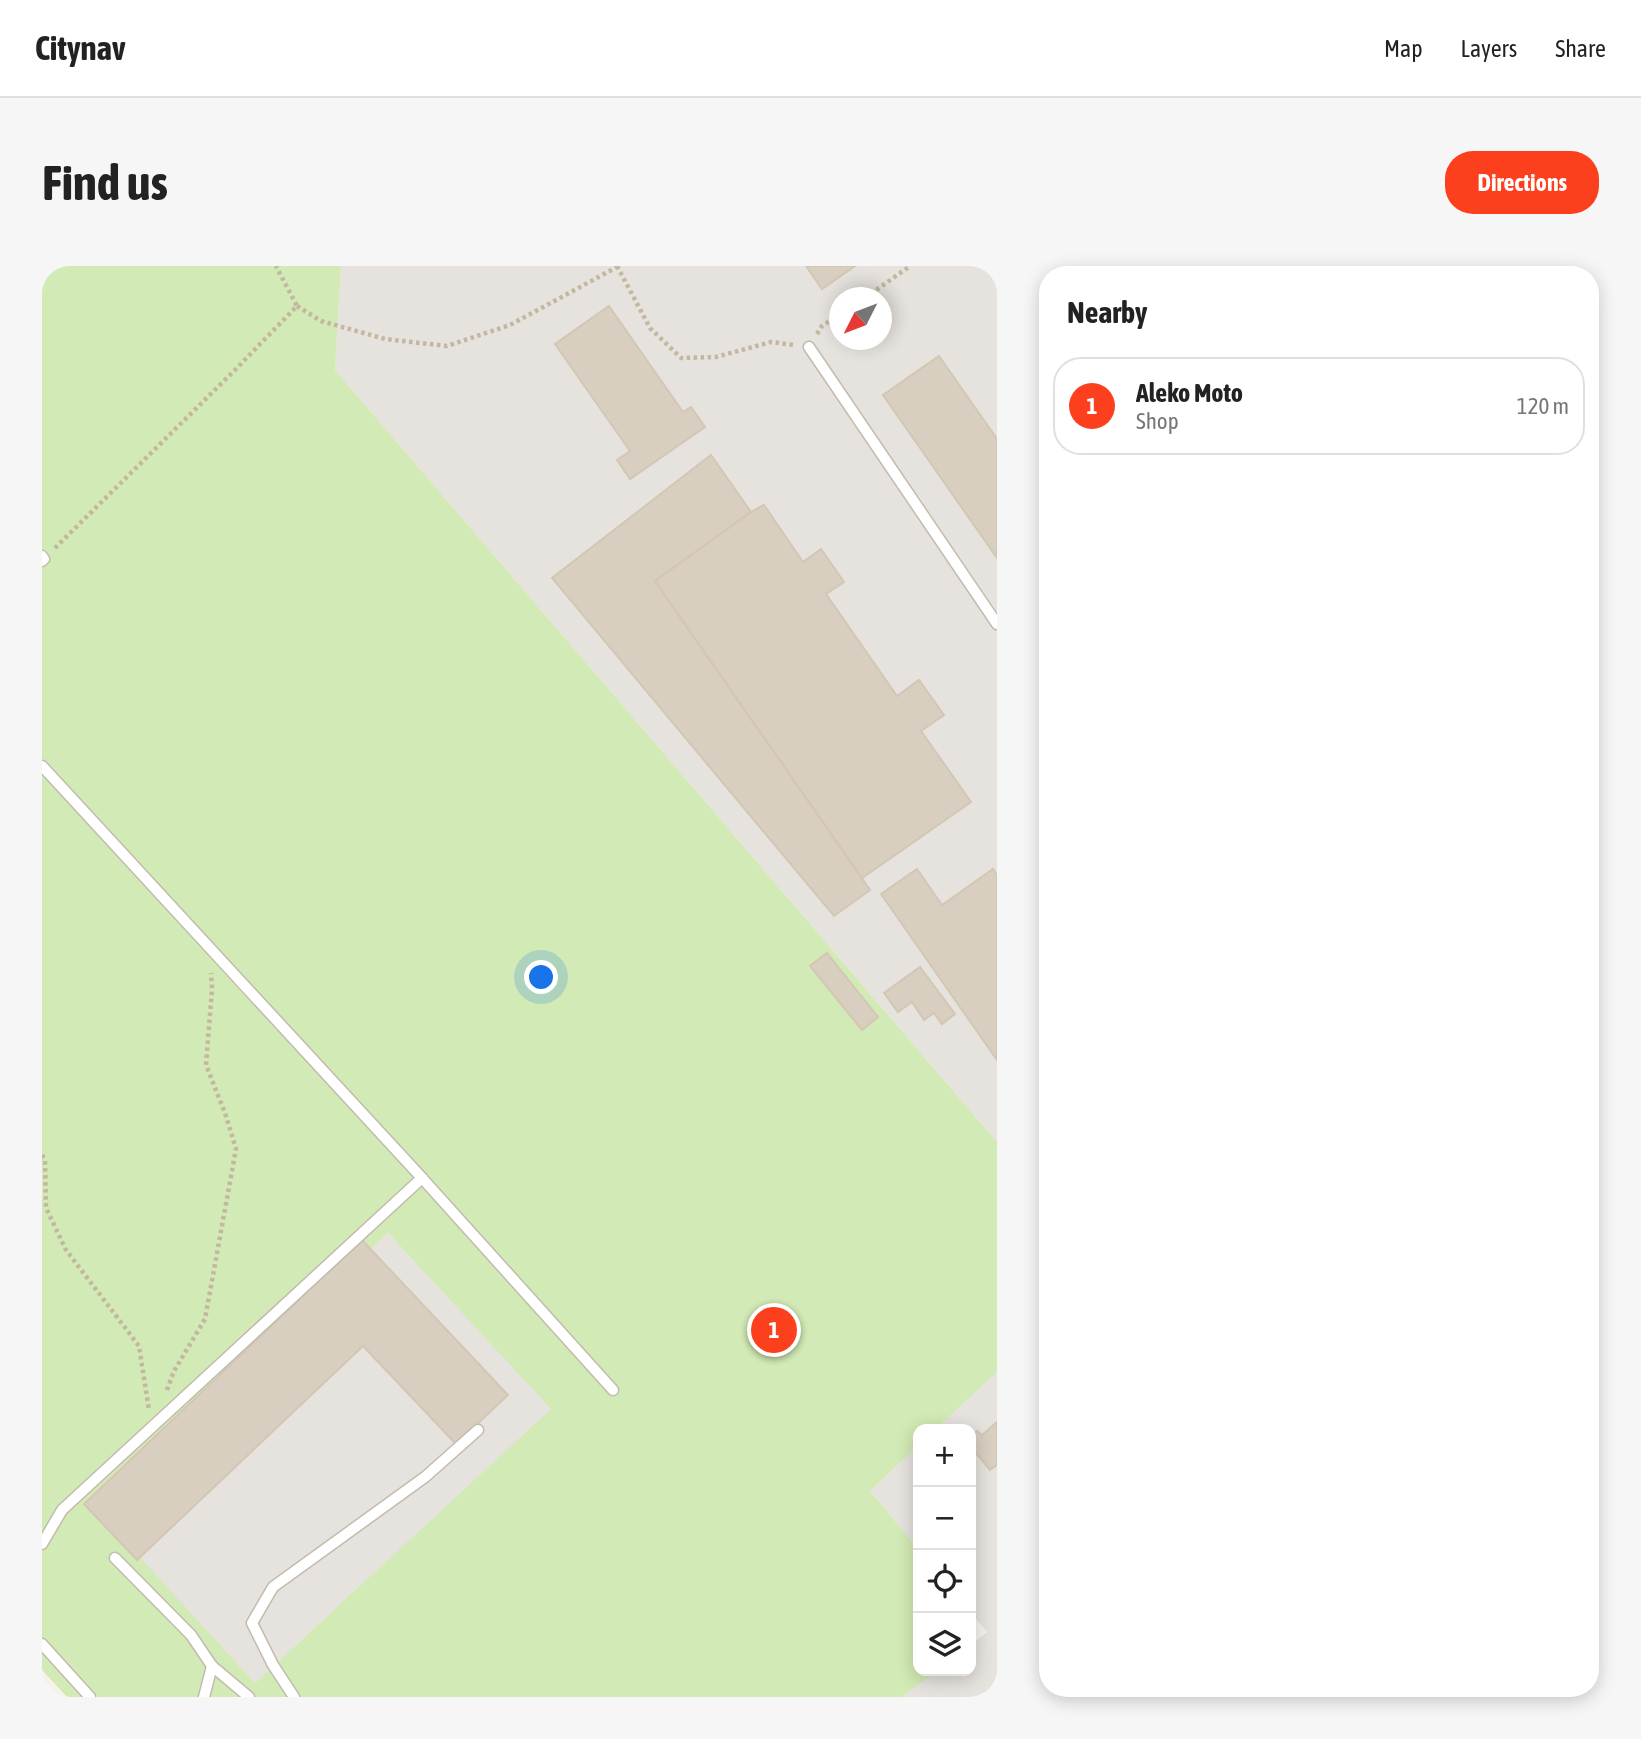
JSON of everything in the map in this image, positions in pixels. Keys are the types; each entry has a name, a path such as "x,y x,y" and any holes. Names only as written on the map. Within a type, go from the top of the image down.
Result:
{"lane":[{"path":"808,347 997,624"},
{"path":"42,766 422,1178 613,1390"},
{"path":"42,1544 62,1510 422,1178"},
{"path":"293,1697 252,1623 273,1587 425,1477 478,1430"},
{"path":"115,1558 191,1635 212,1665 249,1697"},
{"path":"42,1644 90,1697"},
{"path":"204,1697 212,1665"}],"path":[{"path":"275,266 297,306 321,321 385,339 447,346 510,325 617,266 650,328 681,358 716,357 771,342 808,347 822,326 829,321"},
{"path":"880,287 910,266"},
{"path":"43,559 297,306"},
{"path":"166,1393 174,1371 205,1318 236,1149 206,1065 212,989 209,947"},
{"path":"42,1154 45,1160 46,1208 66,1250 139,1346 152,1427"}],"shaded area":[{"path":"341,266 997,266 997,1142 335,370"},
{"path":"388,1233 552,1409 255,1683 92,1506"},
{"path":"997,1372 997,1697 902,1697 930,1676 976,1676 976,1641 987,1632 976,1619 976,1424 941,1424"},
{"path":"913,1451 913,1543 870,1491"}],"green space":[{"path":"42,266 341,266 335,370 997,1142 997,1372 941,1424 913,1424 913,1451 870,1491 913,1543 913,1676 930,1676 902,1697 67,1697 42,1670","holes":["388,1233 551,1409 255,1683 93,1506"]}],"building":[{"path":"806,266 855,266 822,289"},
{"path":"609,306 683,412 691,407 705,427 630,479 617,460 630,451 555,344"},
{"path":"939,356 997,439 997,558 883,395"},
{"path":"711,455 751,512 655,581 870,890 834,916 552,578"},
{"path":"764,505 803,562 821,549 844,582 826,594 897,696 919,680 944,715 921,731 971,802 862,878 655,581"},
{"path":"917,869 942,905 993,869 997,875 997,1060 881,894"},
{"path":"827,953 878,1017 862,1030 810,966"},
{"path":"920,967 955,1014 942,1024 934,1013 924,1020 912,1002 898,1012 884,993"},
{"path":"362,1240 508,1395 456,1444 363,1346 137,1560 84,1504"},
{"path":"997,1422 997,1465 990,1470 976,1453 976,1432 982,1435"}],"place":[{"name":"Aleko Moto","path":"774,1330"}]}
